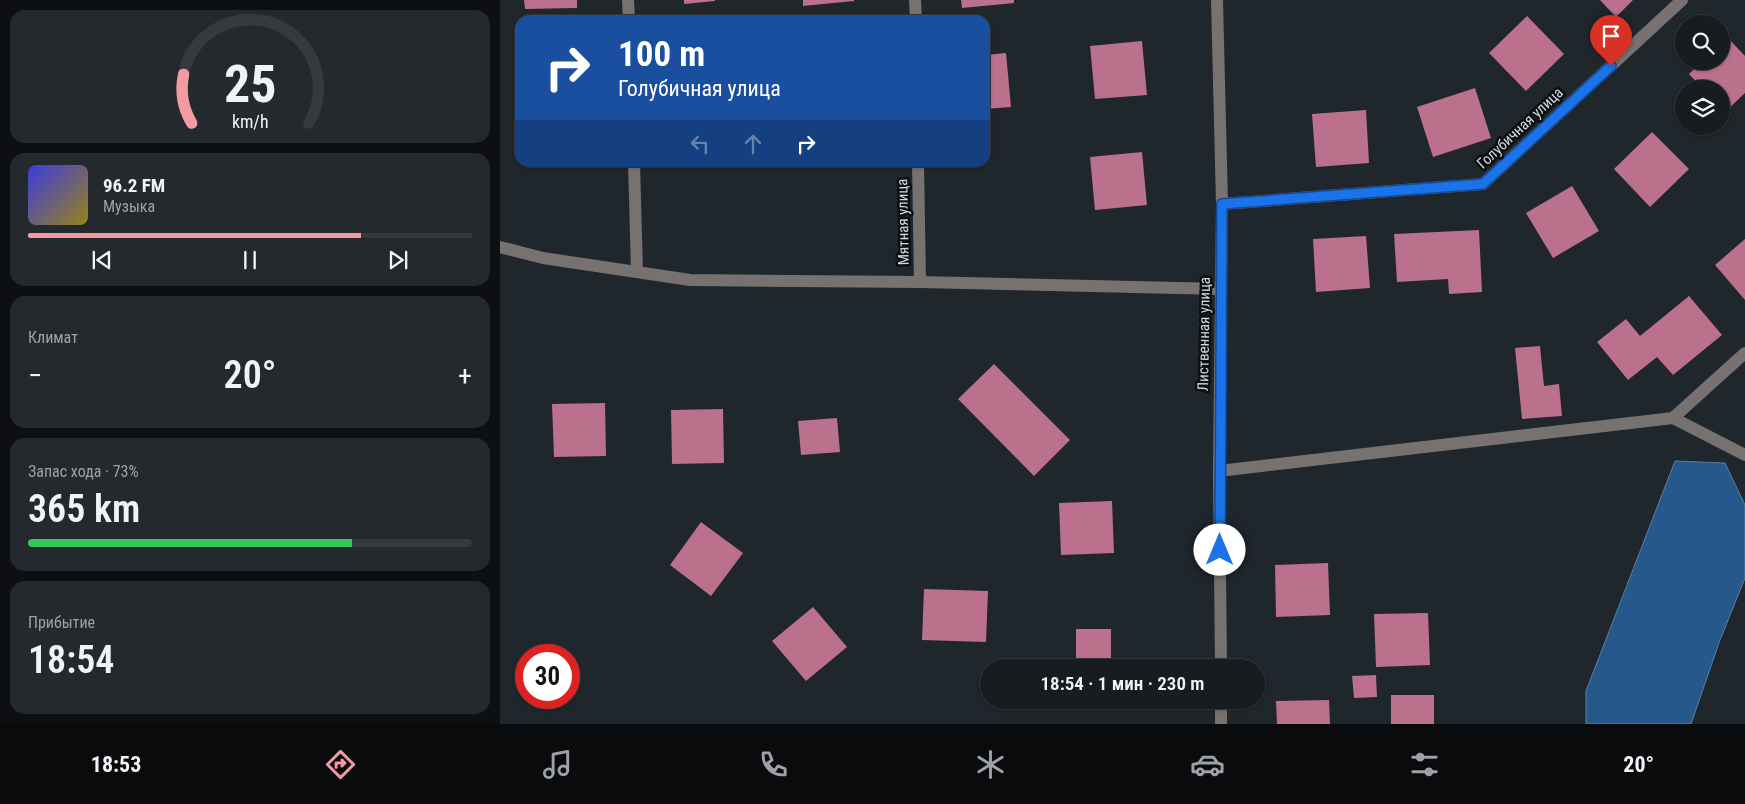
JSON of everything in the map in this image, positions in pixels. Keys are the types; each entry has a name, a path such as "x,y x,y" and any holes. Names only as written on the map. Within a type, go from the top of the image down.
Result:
{"street":[{"path":"628,0 629,15"},
{"path":"915,0 916,15"},
{"name":"Лиственная улица","path":"1217,0 1222,204 1219,471 1221,659"},
{"name":"Голубичная улица","path":"1222,204 1483,184 1682,0"},
{"path":"634,167 637,272"},
{"name":"Мятная улица","path":"918,167 920,282"},
{"path":"500,247 543,258 690,280 920,282 1221,289"},
{"path":"1673,418 1745,353"},
{"path":"1219,471 1673,418 1745,456"},
{"path":"1221,709 1221,724"}],"water":[{"path":"1675,461 1725,463 1745,505 1745,578 1720,640 1691,724 1586,724 1586,691"}],"building":[{"path":"524,0 577,0 577,8 525,9"},
{"path":"684,0 715,0 715,1 684,4"},
{"path":"803,0 854,0 854,1 803,6"},
{"path":"961,0 1014,0 1014,3 962,8"},
{"path":"1600,0 1633,0 1616,17"},
{"path":"1527,16 1564,54 1526,91 1489,53"},
{"path":"1730,40 1745,56 1745,93 1730,107 1730,80 1695,80 1689,74 1693,70 1730,70"},
{"path":"1142,41 1147,95 1095,99 1090,46"},
{"path":"1006,53 1011,107 990,109 990,55"},
{"path":"1475,88 1491,138 1433,157 1417,107"},
{"path":"1366,110 1369,163 1316,167 1312,114"},
{"path":"1652,132 1689,169 1650,207 1614,169"},
{"path":"1142,152 1147,205 1095,210 1090,157"},
{"path":"1572,186 1599,231 1553,258 1526,213"},
{"path":"1479,230 1482,292 1449,294 1448,279 1397,282 1394,234"},
{"path":"1366,236 1370,288 1316,292 1313,239"},
{"path":"1745,239 1745,300 1715,265"},
{"path":"1689,296 1722,335 1673,375 1657,357 1628,380 1597,342 1626,319 1640,336"},
{"path":"1540,346 1544,386 1559,384 1562,416 1522,419 1515,348"},
{"path":"994,364 1070,440 1034,476 958,399"},
{"path":"605,403 606,456 554,457 552,404"},
{"path":"723,409 724,463 672,464 671,410"},
{"path":"837,418 840,452 801,455 798,421"},
{"path":"1112,501 1114,553 1061,555 1059,503"},
{"path":"701,522 743,553 711,596 670,565"},
{"path":"1328,563 1330,615 1276,617 1275,565"},
{"path":"924,589 988,591 986,642 922,640"},
{"path":"813,607 847,647 806,681 772,641"},
{"path":"1428,613 1430,665 1376,667 1374,614"},
{"path":"1076,629 1111,629 1111,659 1076,659"},
{"path":"1376,675 1377,697 1354,698 1352,676"},
{"path":"1391,695 1434,695 1434,724 1391,724"},
{"path":"1329,700 1330,724 1277,724 1276,701"}],"route":[{"path":"1220,550 1222,204 1483,184 1611,66"}]}
